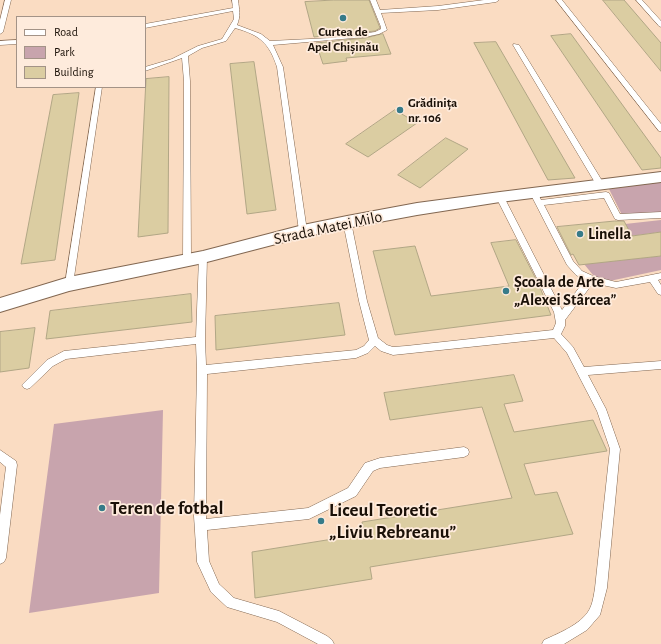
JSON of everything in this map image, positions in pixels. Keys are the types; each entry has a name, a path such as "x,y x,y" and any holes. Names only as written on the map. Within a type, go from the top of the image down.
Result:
{"street":[{"name":"Strada Matei Milo","path":"0,305 69,284 203,257 303,231 347,222 417,209 500,197 536,198 600,184 661,177"}],"lane":[{"path":"0,32 8,0"},
{"path":"146,69 185,56 200,47 224,40 237,19 235,0"},
{"path":"270,43 378,34 384,30 373,0"},
{"path":"378,12 438,8 496,0"},
{"path":"559,0 661,129"},
{"path":"639,0 661,25"},
{"path":"146,26 236,9"},
{"path":"234,26 252,32 270,43 280,67 303,231"},
{"path":"0,43 16,42"},
{"path":"516,45 600,184"},
{"path":"185,56 187,81 187,260"},
{"path":"69,284 99,88"},
{"path":"661,215 618,217 606,195 536,198 570,263 579,273 591,279 616,285 657,277 661,292"},
{"path":"347,222 363,300 374,340 384,348 393,351 556,334 560,330 560,319 500,197"},
{"path":"203,257 200,340 202,370 200,525 203,562 215,588 231,603 279,617 328,644"},
{"path":"560,319 591,279"},
{"path":"548,644 566,637 583,626 596,611 601,588 615,449 603,415 581,371 570,350 556,334"},
{"path":"27,385 50,363 64,355 200,340"},
{"path":"202,370 356,354 368,350 374,340"},
{"path":"581,371 661,365"},
{"path":"200,525 309,513 352,492 369,467 380,463 464,452"},
{"path":"0,454 12,465 0,558"}],"green space":[{"path":"661,182 661,212 622,215 609,189"},
{"path":"661,220 661,232 624,237 616,225"},
{"path":"661,256 661,270 605,282 593,275 584,264"},
{"name":"Teren de fotbal","path":"163,410 159,593 29,613 54,424"}],"building":[{"name":"Curtea de Apel Chișinău","path":"369,0 380,28 375,31 314,37 305,2"},
{"path":"603,0 624,0 661,43 661,71"},
{"path":"383,34 391,54 346,58 347,61 323,64 316,43 365,38"},
{"path":"571,34 661,158 661,168 642,170 551,36"},
{"path":"496,42 575,178 548,180 474,43"},
{"path":"254,62 276,210 247,214 230,64"},
{"path":"169,77 168,233 138,237 146,88 146,79"},
{"path":"79,93 55,260 21,264 53,95"},
{"path":"395,110 417,123 368,157 346,144"},
{"path":"446,138 468,149 420,188 398,175"},
{"path":"624,221 632,236 661,232 661,256 579,265 573,254 571,255 557,227"},
{"name":"Școala de Arte „Alexei Stârcea”","path":"516,240 539,285 551,315 395,335 373,251 415,246 431,296 509,286 491,243"},
{"path":"191,294 192,322 46,339 50,311"},
{"path":"339,303 345,335 216,350 215,316"},
{"path":"35,328 29,368 0,372 0,332"},
{"path":"514,375 523,401 504,404 514,432 593,420 607,451 524,464 535,495 557,492 573,534 370,567 372,579 255,598 252,552 364,534 362,522 512,498 482,407 390,420 384,393"}],"place":[{"name":"Curtea de Apel Chișinău","path":"343,18"},
{"name":"Grădinița nr. 106","path":"400,110"},
{"name":"Linella","path":"580,234"},
{"name":"Școala de Arte „Alexei Stârcea”","path":"506,291"},
{"name":"Teren de fotbal","path":"102,508"},
{"name":"Liceul Teoretic „Liviu Rebreanu”","path":"321,521"}]}
